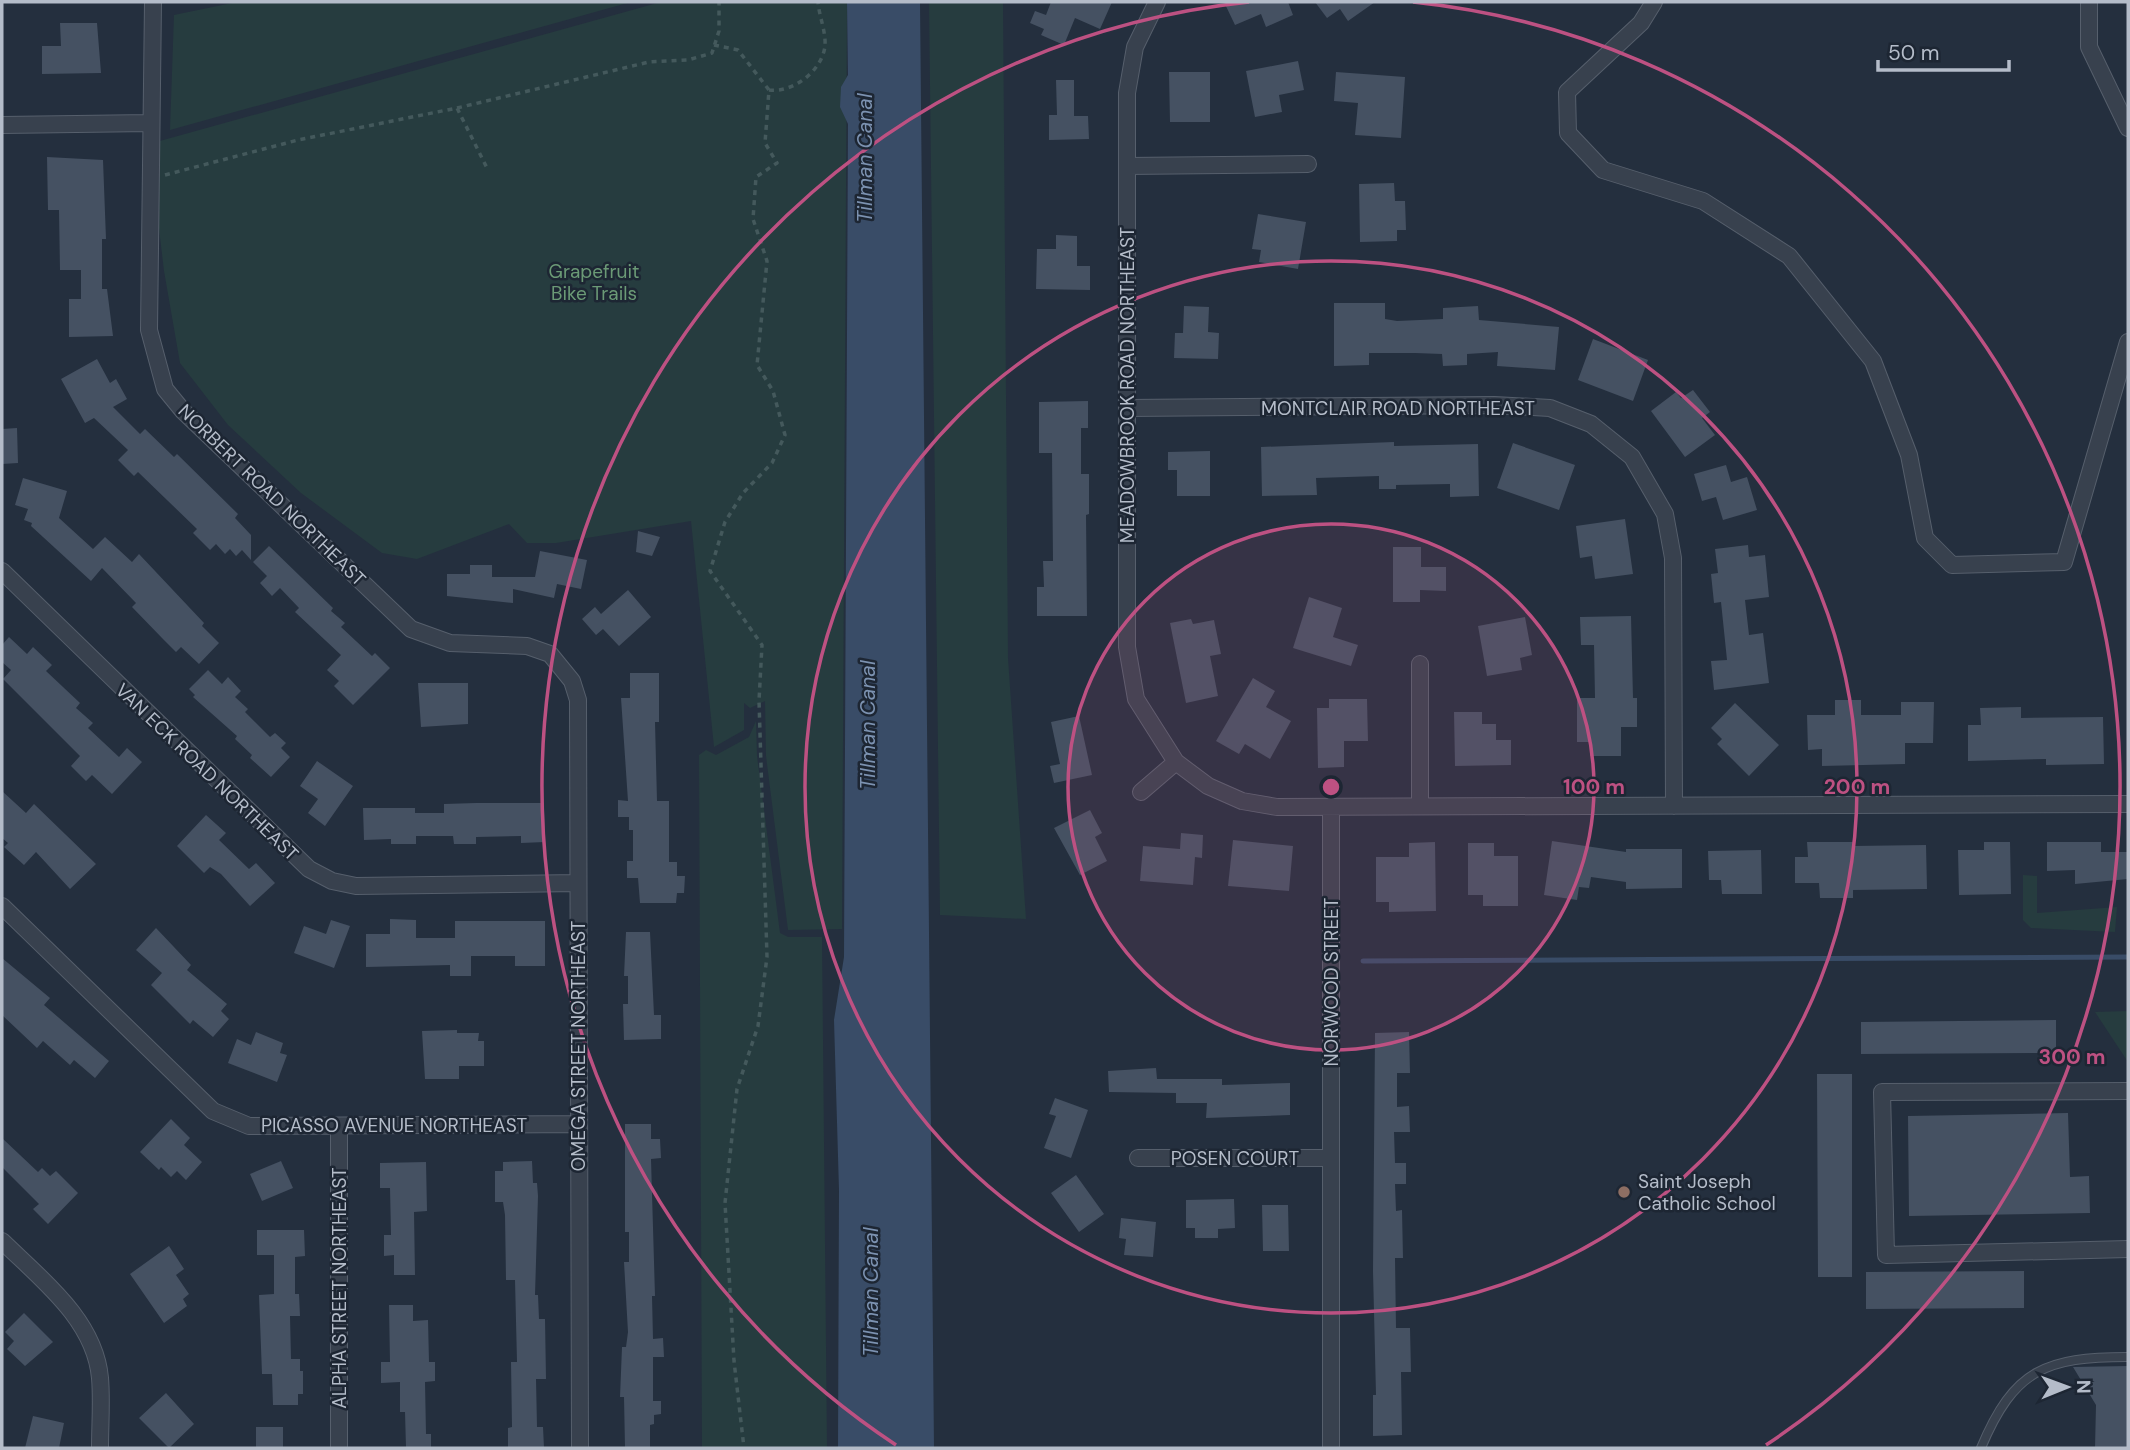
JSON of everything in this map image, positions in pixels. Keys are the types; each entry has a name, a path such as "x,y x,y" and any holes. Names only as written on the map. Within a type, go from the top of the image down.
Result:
{"street":[{"name":"NORBERT ROAD NORTHEAST","path":"153,2 149,330 154,358 165,389 411,629 450,643 527,646 550,654"},
{"name":"MEADOWBROOK ROAD NORTHEAST","path":"1157,2 1135,47 1127,93 1127,646 1136,699 1176,762"},
{"path":"1654,2 1641,23 1567,92 1568,133 1603,170 1703,201 1788,256 1873,361 1909,455 1925,538 1952,565 2064,562 2128,342"},
{"path":"2089,2 2089,47 2128,128"},
{"path":"2,125 150,123"},
{"path":"1127,166 1308,164"},
{"name":"MONTCLAIR ROAD NORTHEAST","path":"1128,408 1494,405 1550,408 1591,424 1632,457 1665,514 1673,558 1674,806"},
{"name":"VAN ECK ROAD NORTHEAST","path":"2,571 309,869 332,881 356,886 578,883"},
{"name":"OMEGA STREET NORTHEAST","path":"550,654 572,681 578,700 580,1448"},
{"path":"1420,664 1420,806"},
{"path":"1141,792 1176,762 1208,786 1242,801 1277,807 2128,804"},
{"name":"NORWOOD STREET","path":"1331,807 1331,1448"},
{"name":"PICASSO AVENUE NORTHEAST","path":"2,906 213,1111 249,1126 578,1124"},
{"path":"2128,1091 1882,1092 1886,1255 2128,1249"},
{"name":"ALPHA STREET NORTHEAST","path":"338,1127 340,1448"},
{"name":"POSEN COURT","path":"1138,1158 1331,1158"},
{"path":"2,1241 83,1327 95,1354 100,1377 100,1448"}],"lane":[{"path":"1981,1448 2005,1399 2034,1373 2059,1361 2085,1357 2128,1357"}],"path":[{"path":"149,179 298,140 457,108 649,62 688,60 712,53 719,31 719,2"},
{"path":"715,45 738,50 769,90 780,92 796,86 818,63 825,48 818,2"},
{"path":"744,1448 734,1361 725,1203 737,1089 758,1026 766,957 759,701 762,645 710,570 724,522 743,493 772,463 785,436 773,391 757,365 767,261 753,219 753,191 755,177 777,163 765,143 769,90"},
{"path":"457,108 487,168"}],"green space":[{"path":"237,2 631,2 170,130 174,15"},
{"name":"Grapefruit Bike Trails","path":"661,2 847,2 842,929 788,930 766,756 765,701 750,708 744,703 744,730 714,747 691,521 556,543 527,543 509,524 417,559 382,553 301,493 228,425 180,363 164,271 149,144"},
{"path":"929,2 1003,2 1008,658 1026,919 940,915"},
{"path":"756,721 757,756 780,933 788,937 822,937 827,1448 702,1448 699,755 706,750 716,755 749,737"},
{"path":"2023,875 2037,876 2037,913 2117,907 2115,932 2031,928 2023,920"},
{"path":"2128,1011 2128,1062 2095,1012"}],"water":[{"name":"Tillman Canal","path":"847,2 920,2 934,1448 838,1448 839,1190 834,1020 844,957 848,124 840,107 841,87 848,75"}],"building":[{"path":"1051,2 1112,2 1100,29 1075,18 1064,45 1041,35 1044,29 1030,23 1035,11 1046,15"},
{"path":"1224,2 1288,2 1293,15 1266,27 1261,14 1235,25"},
{"path":"1315,2 1375,2 1348,21 1340,9 1327,18"},
{"path":"60,23 97,23 101,73 42,74 42,46 61,46"},
{"path":"1298,61 1304,90 1279,95 1282,112 1255,117 1246,71"},
{"path":"1169,72 1210,72 1210,122 1170,122"},
{"path":"1336,72 1405,77 1401,138 1355,135 1358,103 1334,101"},
{"path":"1056,80 1074,80 1074,116 1088,116 1089,139 1049,140 1049,115 1057,115"},
{"path":"47,157 103,160 106,239 102,239 102,289 107,289 113,336 69,337 69,299 81,299 81,270 60,270 59,210 48,210"},
{"path":"1394,183 1395,201 1405,201 1406,230 1397,230 1397,241 1360,242 1359,184"},
{"path":"1258,214 1306,222 1298,269 1259,262 1261,250 1252,249"},
{"path":"1056,235 1077,236 1077,266 1090,266 1090,290 1036,289 1037,249 1056,249"},
{"path":"1334,303 1385,303 1385,319 1397,321 1443,319 1443,308 1478,306 1479,320 1559,327 1555,370 1497,366 1498,352 1467,354 1467,365 1443,366 1442,354 1369,353 1369,365 1334,366"},
{"path":"1184,306 1209,307 1208,332 1219,333 1218,359 1174,358 1175,333 1183,333"},
{"path":"1593,339 1648,360 1633,401 1578,380"},
{"path":"97,359 110,383 116,379 127,399 113,407 140,434 145,429 174,457 177,454 238,514 235,518 251,535 251,560 242,550 236,556 230,549 225,554 216,544 210,550 193,533 197,529 138,472 134,476 118,460 128,450 94,418 85,423 61,379"},
{"path":"1693,390 1710,412 1702,418 1715,435 1685,457 1651,411 1676,392 1681,398"},
{"path":"1088,401 1088,428 1081,428 1081,474 1089,474 1089,514 1086,515 1087,616 1037,616 1037,587 1044,587 1043,561 1053,561 1052,453 1039,453 1039,402"},
{"path":"17,428 18,463 2,464 2,429"},
{"path":"1394,442 1394,446 1478,444 1479,496 1450,497 1450,484 1396,485 1396,489 1379,489 1379,476 1316,478 1317,495 1262,496 1261,447"},
{"path":"1513,443 1575,465 1559,510 1497,488"},
{"path":"1210,451 1210,496 1177,496 1177,470 1168,470 1168,452"},
{"path":"1726,465 1731,482 1747,477 1757,510 1723,520 1716,497 1702,501 1694,474"},
{"path":"23,478 67,491 59,518 93,549 105,537 132,562 139,554 204,623 202,626 219,643 199,664 181,647 176,652 132,607 136,603 102,568 91,581 31,526 32,523 24,520 28,509 15,505"},
{"path":"1625,519 1633,574 1595,579 1592,556 1580,558 1576,526"},
{"path":"638,531 660,537 652,556 636,552"},
{"path":"1748,545 1749,557 1765,555 1769,597 1745,600 1749,635 1763,633 1769,683 1714,690 1711,661 1727,660 1721,602 1714,603 1711,574 1718,573 1715,549"},
{"path":"269,546 333,608 331,611 345,623 341,627 372,656 375,653 390,668 353,705 334,686 339,681 327,670 341,655 295,612 299,608 280,588 272,596 260,583 267,576 253,562"},
{"path":"1393,547 1421,547 1421,567 1446,567 1446,591 1420,590 1420,602 1393,602"},
{"path":"540,551 587,560 581,589 557,584 554,598 513,589 513,603 447,596 447,574 470,574 470,565 492,565 492,577 535,577"},
{"path":"628,590 651,617 619,646 603,629 596,635 582,619 595,607 601,614"},
{"path":"1309,597 1342,608 1333,637 1358,645 1351,666 1293,648"},
{"path":"1631,616 1633,698 1637,698 1637,727 1621,727 1621,756 1590,756 1590,742 1577,742 1577,698 1595,698 1594,645 1581,645 1580,617"},
{"path":"1525,617 1532,655 1520,658 1522,670 1487,676 1478,626"},
{"path":"1191,619 1193,624 1214,620 1221,654 1210,656 1218,696 1186,703 1170,623"},
{"path":"9,637 27,654 33,647 52,665 46,671 80,703 76,708 93,723 88,728 119,757 127,748 142,762 112,794 92,775 86,781 71,766 80,756 3,679 11,670 2,662 2,645"},
{"path":"208,670 222,684 228,677 241,691 235,697 248,709 245,712 270,737 275,733 286,743 281,748 290,757 271,777 250,758 252,755 235,739 237,736 193,697 195,695 189,689"},
{"path":"630,673 659,673 659,722 655,722 657,801 669,801 669,862 677,862 677,876 685,876 684,893 677,893 676,903 640,903 638,878 627,878 627,861 633,861 633,830 629,830 629,817 618,817 618,800 628,801 621,698 630,698"},
{"path":"1253,678 1275,691 1266,707 1291,721 1270,759 1245,744 1239,754 1216,741"},
{"path":"418,683 468,683 468,724 421,727"},
{"path":"1329,699 1367,699 1368,741 1344,741 1344,767 1318,768 1317,708 1329,708"},
{"path":"1835,700 1861,700 1861,715 1901,715 1901,702 1934,702 1933,743 1905,743 1905,764 1822,766 1822,749 1808,750 1807,715 1835,715"},
{"path":"1735,703 1779,745 1749,776 1717,744 1722,739 1711,728"},
{"path":"2021,707 2021,718 2103,717 2104,764 2046,765 2046,759 1968,761 1968,725 1981,725 1980,708"},
{"path":"1454,712 1482,712 1482,724 1496,724 1496,740 1511,740 1511,765 1455,766"},
{"path":"1079,716 1092,775 1054,783 1050,766 1060,764 1051,722"},
{"path":"317,761 353,786 325,826 308,813 318,799 300,786"},
{"path":"2,791 26,813 34,804 96,864 70,889 36,852 24,865 4,847 8,843 2,838"},
{"path":"544,803 545,842 521,843 521,836 476,837 476,844 454,844 453,836 416,836 416,844 391,844 391,839 364,840 363,808 415,808 415,813 444,813 444,804"},
{"path":"1090,810 1102,833 1095,837 1107,861 1080,875 1054,828"},
{"path":"206,815 226,833 219,840 249,869 256,863 275,883 250,906 221,874 210,867 204,873 177,846"},
{"path":"1181,833 1203,835 1202,858 1195,857 1193,885 1140,881 1143,846 1180,849"},
{"path":"1233,840 1293,846 1289,891 1228,886"},
{"path":"1552,841 1626,852 1626,849 1682,849 1682,888 1626,889 1626,882 1591,877 1589,888 1579,887 1577,900 1544,895"},
{"path":"1435,842 1436,911 1389,912 1389,902 1376,902 1376,857 1409,857 1409,843"},
{"path":"1807,842 1853,842 1853,846 1926,845 1927,889 1853,890 1853,898 1820,898 1819,883 1795,883 1795,857 1808,857"},
{"path":"1984,842 2010,842 2011,894 1959,895 1958,850 1984,850"},
{"path":"2047,842 2101,842 2101,852 2128,852 2128,879 2075,884 2075,870 2047,871"},
{"path":"1468,843 1494,843 1494,856 1518,856 1518,906 1483,906 1483,895 1468,895"},
{"path":"1761,850 1762,894 1722,894 1721,880 1709,880 1708,851"},
{"path":"390,919 416,920 416,938 455,938 455,921 545,921 545,966 515,966 515,956 471,956 471,976 450,976 450,965 366,967 366,934 390,934"},
{"path":"331,920 350,926 334,968 294,953 304,926 326,934"},
{"path":"156,928 191,965 187,970 227,1004 221,1011 229,1019 213,1037 193,1020 190,1024 151,985 162,973 136,950"},
{"path":"626,932 650,932 654,1015 661,1015 661,1039 624,1040 623,1004 628,1004 628,976 624,976"},
{"path":"2,958 50,998 44,1005 109,1061 95,1078 74,1060 70,1065 43,1041 37,1048 2,1015"},
{"path":"2056,1020 2056,1053 1861,1054 1861,1022"},
{"path":"457,1030 457,1033 479,1033 478,1041 484,1041 484,1066 459,1066 459,1079 425,1079 422,1031"},
{"path":"256,1032 283,1043 280,1053 287,1055 277,1082 228,1063 237,1039 251,1045"},
{"path":"1409,1032 1410,1073 1397,1073 1397,1107 1409,1106 1410,1132 1394,1132 1395,1163 1406,1163 1406,1184 1395,1184 1396,1211 1402,1210 1403,1258 1395,1258 1396,1328 1410,1328 1411,1372 1401,1372 1402,1435 1373,1436 1373,1395 1376,1395 1373,1271 1375,1033"},
{"path":"1156,1068 1157,1079 1222,1079 1222,1085 1290,1083 1290,1115 1206,1118 1207,1103 1176,1103 1176,1093 1109,1092 1108,1071"},
{"path":"1817,1074 1852,1074 1852,1277 1818,1277"},
{"path":"1055,1098 1088,1110 1071,1158 1044,1148 1056,1116 1049,1114"},
{"path":"2068,1113 2070,1177 2089,1176 2090,1213 1909,1216 1908,1116"},
{"path":"171,1119 190,1138 184,1145 202,1162 186,1180 177,1171 171,1177 161,1167 159,1170 140,1152"},
{"path":"625,1124 651,1124 651,1139 660,1139 661,1158 651,1159 655,1296 652,1296 653,1339 663,1338 664,1357 653,1357 653,1401 661,1401 661,1414 654,1415 654,1424 650,1425 650,1448 625,1448 624,1397 620,1397 622,1347 626,1347 628,1332 624,1262 629,1262 629,1232 625,1232"},
{"path":"2,1138 38,1172 42,1168 50,1176 56,1171 78,1193 48,1224 33,1209 39,1204 2,1167"},
{"path":"281,1161 293,1188 262,1201 250,1174"},
{"path":"532,1161 533,1183 537,1183 538,1196 535,1295 538,1295 539,1319 545,1319 546,1379 536,1379 537,1427 543,1427 544,1448 508,1448 508,1428 512,1427 511,1362 517,1362 515,1280 506,1280 505,1215 503,1202 495,1202 495,1171 503,1171 503,1162"},
{"path":"426,1162 427,1211 414,1212 415,1275 394,1275 394,1255 384,1256 384,1235 391,1235 390,1188 380,1188 380,1163"},
{"path":"1076,1175 1104,1214 1079,1232 1051,1193"},
{"path":"1234,1199 1235,1228 1218,1229 1218,1238 1195,1238 1195,1228 1186,1228 1186,1200"},
{"path":"1262,1205 1288,1205 1289,1251 1263,1251"},
{"path":"1121,1218 1156,1222 1153,1257 1124,1255 1126,1239 1119,1238"},
{"path":"257,1230 304,1230 305,1256 295,1257 295,1294 299,1294 300,1316 290,1316 291,1359 300,1359 300,1371 303,1371 303,1394 298,1394 298,1405 273,1405 272,1374 262,1374 259,1295 274,1294 274,1255 257,1255"},
{"path":"169,1246 184,1269 176,1275 189,1294 183,1299 187,1306 164,1323 130,1274"},
{"path":"2024,1271 2024,1308 1866,1309 1866,1272"},
{"path":"389,1305 413,1305 413,1321 428,1320 429,1362 435,1362 435,1381 425,1382 426,1434 431,1434 431,1448 406,1448 405,1412 400,1412 400,1382 381,1383 381,1362 390,1362"},
{"path":"24,1313 53,1342 25,1366 7,1349 14,1341 5,1332"},
{"path":"2128,1366 2128,1448 2095,1448 2096,1405 2073,1367"},
{"path":"166,1393 194,1424 169,1448 139,1418"},
{"path":"33,1416 64,1423 59,1448 25,1448"},
{"path":"256,1427 283,1427 283,1448 256,1448"}],"waterway":[{"path":"1363,961 2128,957"}],"place":[{"name":"Saint Joseph Catholic School","path":"1624,1192"}]}
